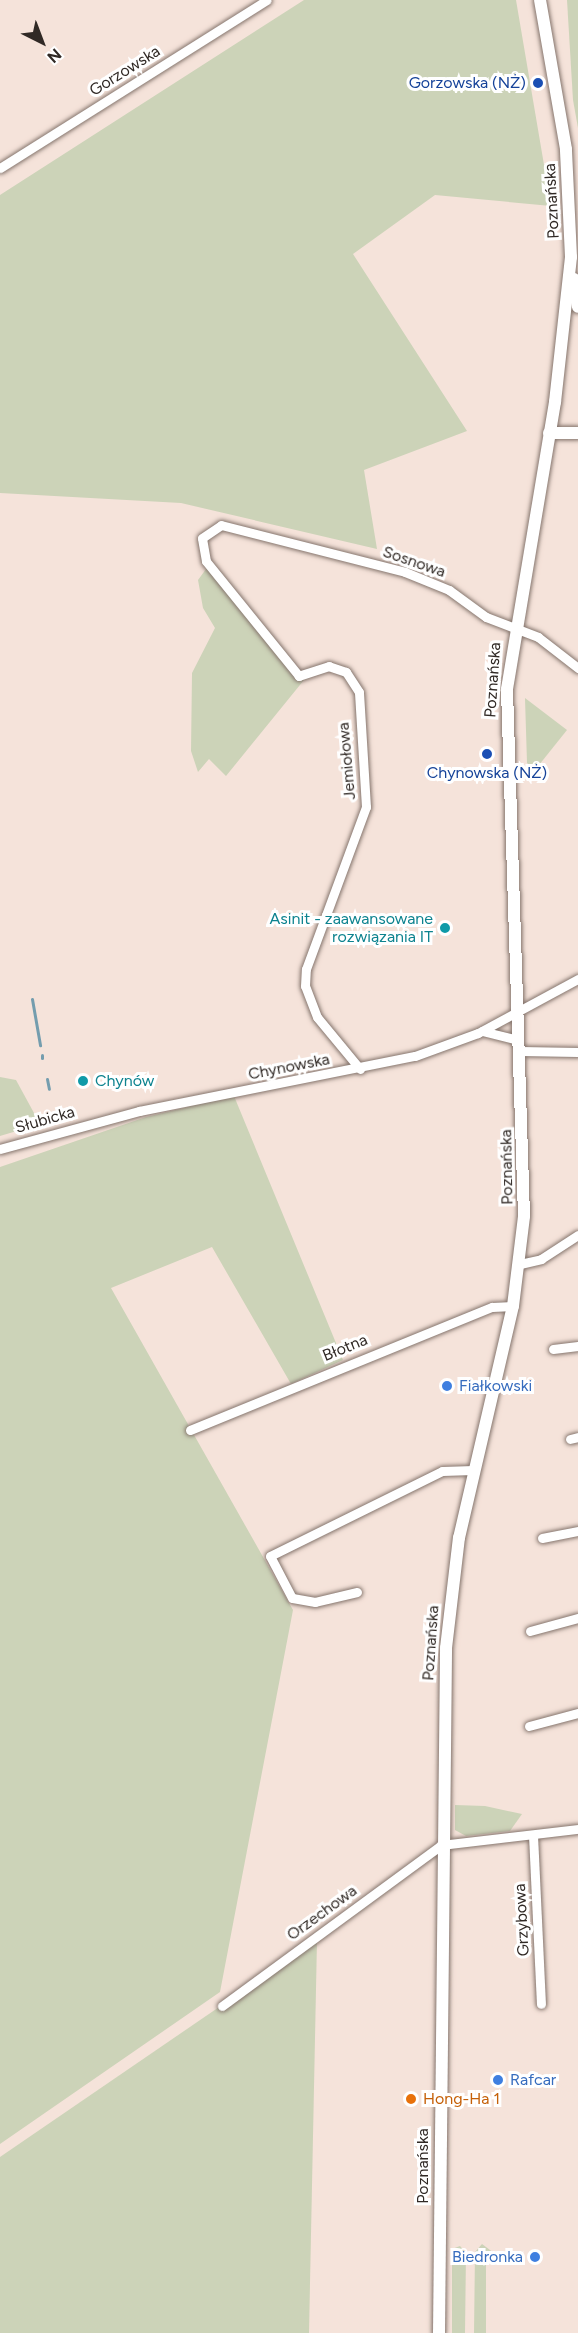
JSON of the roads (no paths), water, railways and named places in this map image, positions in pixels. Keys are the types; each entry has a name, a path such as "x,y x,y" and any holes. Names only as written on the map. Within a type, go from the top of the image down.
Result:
{"street":[{"name":"Gorzowska","path":"0,168 267,0"},
{"name":"Poznańska","path":"439,2333 441,1845 446,1648 473,1470 513,1306 520,1264 525,1188 506,727 513,627 549,433 571,257 566,149 540,0"},
{"path":"571,257 578,307"},
{"path":"549,433 578,433"},
{"name":"Sosnowa","path":"221,525 405,572 513,627 538,637 578,668"},
{"name":"Jemiołowa","path":"221,525 202,538 206,561 299,676 329,666 346,672 359,692 366,807 306,969 305,986 317,1017 360,1069"},
{"name":"Chynowska","path":"99,1121 415,1056 482,1031 578,979"},
{"path":"482,1031 519,1046 578,1052"},
{"name":"Słubicka","path":"0,1149 99,1121"},
{"path":"520,1264 541,1259 578,1235"},
{"name":"Błotna","path":"190,1430 484,1310 513,1306"},
{"path":"553,1349 578,1346"},
{"path":"357,1592 315,1602 292,1598 270,1556 442,1471 473,1470"},
{"path":"542,1538 578,1531"},
{"path":"530,1631 578,1618"},
{"path":"529,1726 578,1713"},
{"path":"441,1845 578,1829"},
{"name":"Grzybowa","path":"533,1835 541,2004"},
{"name":"Orzechowa","path":"222,2006 441,1845"}],"waterway":[{"path":"32,999 40,1045"},
{"path":"47,1079 49,1089"}],"place":[{"name":"Gorzowska (NŻ)","path":"538,83"},
{"name":"Chynowska (NŻ)","path":"487,754"},
{"name":"Asinit - zaawansowane rozwiązania IT","path":"445,928"},
{"name":"Chynów","path":"83,1081"},
{"name":"Fiałkowski","path":"447,1386"},
{"name":"Rafcar","path":"498,2080"},
{"name":"Hong-Ha 1","path":"411,2099"},
{"name":"Biedronka","path":"535,2257"}]}
